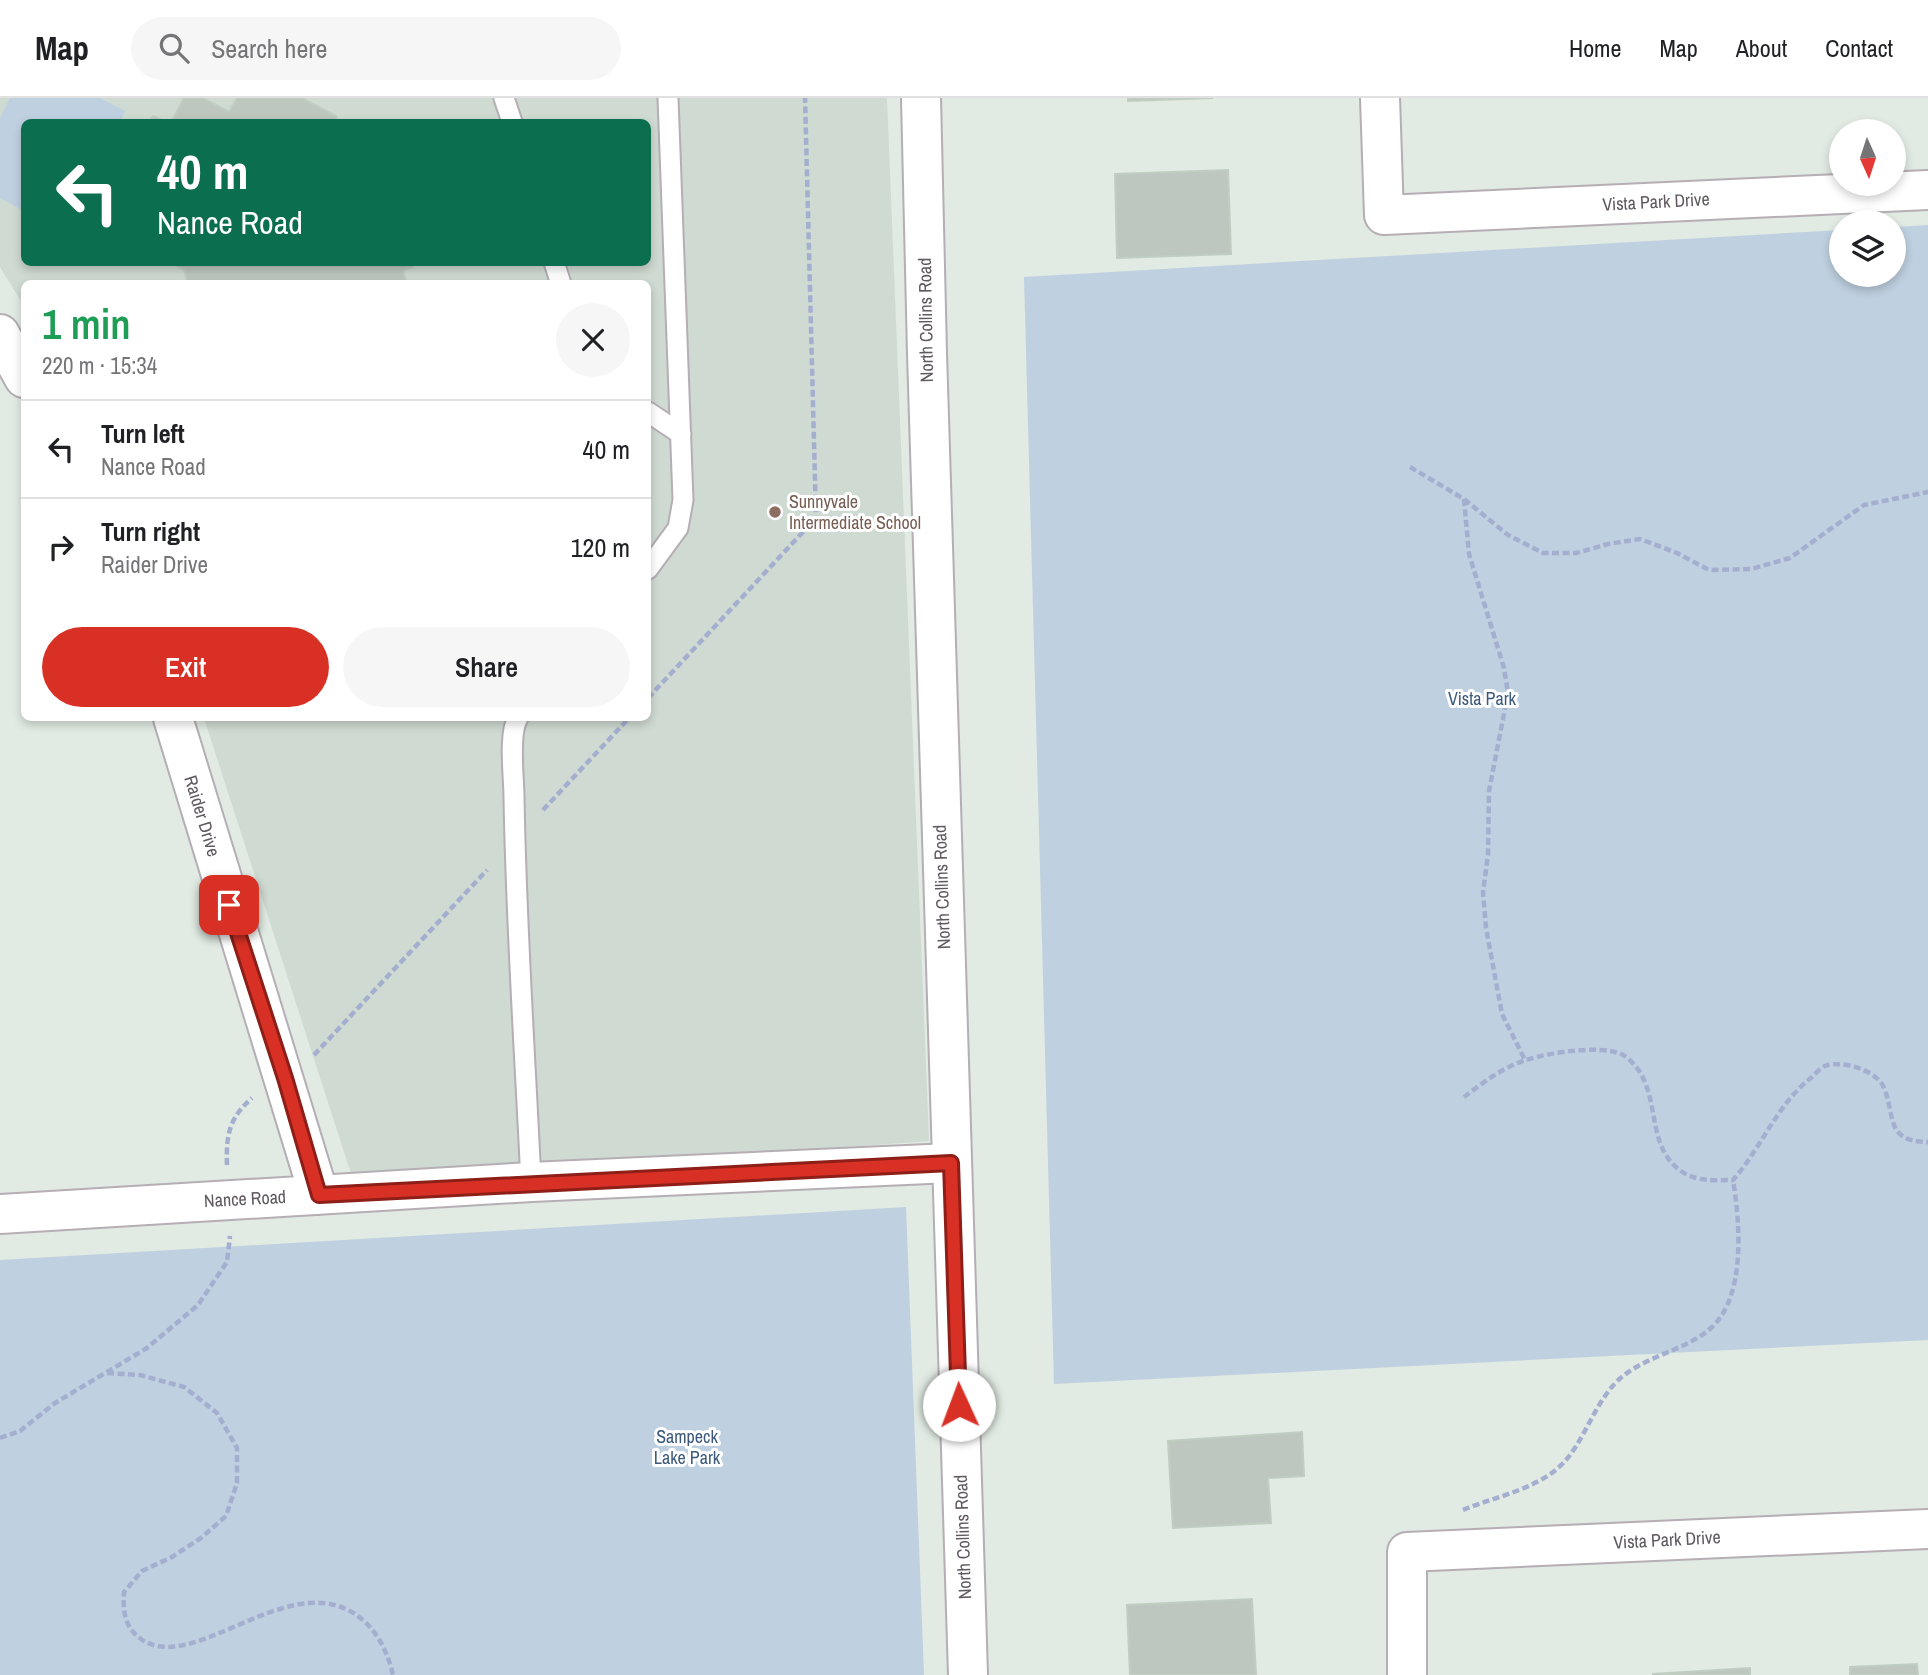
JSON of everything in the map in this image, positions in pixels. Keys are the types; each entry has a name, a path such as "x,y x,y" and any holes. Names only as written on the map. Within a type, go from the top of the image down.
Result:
{"street":[{"name":"North Collins Road","path":"921,98 968,1675"},
{"name":"Vista Park Drive","path":"1380,98 1384,215 1928,190"},
{"path":"0,334 21,372"},
{"name":"Raider Drive","path":"174,721 319,1195"},
{"name":"Nance Road","path":"0,1214 531,1182 951,1163"},
{"name":"Vista Park Drive","path":"1407,1675 1406,1552 1928,1529"}],"lane":[{"path":"504,98 511,119"},
{"path":"651,565 678,528 683,500 668,98"},
{"path":"651,414 681,434"},
{"path":"516,721 513,748 515,840 531,1182"}],"path":[{"path":"651,695 816,518 805,98"},
{"path":"1410,467 1464,499 1508,535 1543,553 1576,553 1640,539 1677,553 1709,570 1751,569 1790,558 1864,505 1928,492"},
{"path":"1464,499 1469,554 1504,668 1507,693 1489,791 1488,855 1483,892 1486,928 1502,1013 1525,1060"},
{"path":"1464,1097 1512,1065 1525,1060 1572,1052 1608,1050 1624,1055 1641,1072 1649,1093 1660,1144 1668,1159 1681,1172 1695,1178 1733,1180"},
{"path":"1455,1513 1493,1497 1534,1485 1568,1458 1622,1376 1712,1328 1728,1305 1735,1277 1739,1237 1733,1180 1748,1163 1783,1107 1800,1086 1825,1066 1850,1065 1870,1073 1883,1085 1892,1122 1902,1135 1914,1142 1928,1142"},
{"path":"106,1373 140,1375 184,1387 217,1413 237,1448 237,1483 226,1517 182,1550 142,1571 124,1592 123,1613 132,1633 150,1645 175,1647 209,1637 284,1606 307,1602 341,1606 363,1618 379,1638 393,1675"}],"shaded area":[{"name":"Sunnyvale Intermediate School","path":"0,98 887,98 929,1141 354,1183 205,721 651,721 651,280 21,280 21,301 0,267"}],"green space":[{"path":"10,98 100,98 125,111 121,119 21,119 21,209 0,198 0,118"},
{"name":"Vista Park","path":"1928,225 1928,1340 1054,1384 1024,277 1829,231 1829,287 1906,287 1906,226"},
{"name":"Sampeck Lake Park","path":"906,1207 924,1675 0,1675 0,1260"}],"building":[{"path":"184,98 203,98 229,112 237,98 302,98 337,119 173,119"},
{"path":"1128,98 1213,98 1128,101"},
{"path":"1228,170 1231,254 1117,258 1115,174"},
{"path":"177,266 413,267 403,271 406,280 187,280 184,270"},
{"path":"1302,1432 1304,1476 1268,1478 1271,1523 1173,1528 1168,1441"},
{"path":"1252,1599 1256,1675 1130,1675 1127,1605"},
{"path":"1917,1664 1918,1675 1850,1675 1850,1667"},
{"path":"1750,1668 1750,1675 1653,1675 1653,1674"}],"place":[{"name":"Sunnyvale Intermediate School","path":"775,512"}],"route":[{"path":"229,905 285,1078 319,1195 531,1182 951,1163 959,1405"}]}
